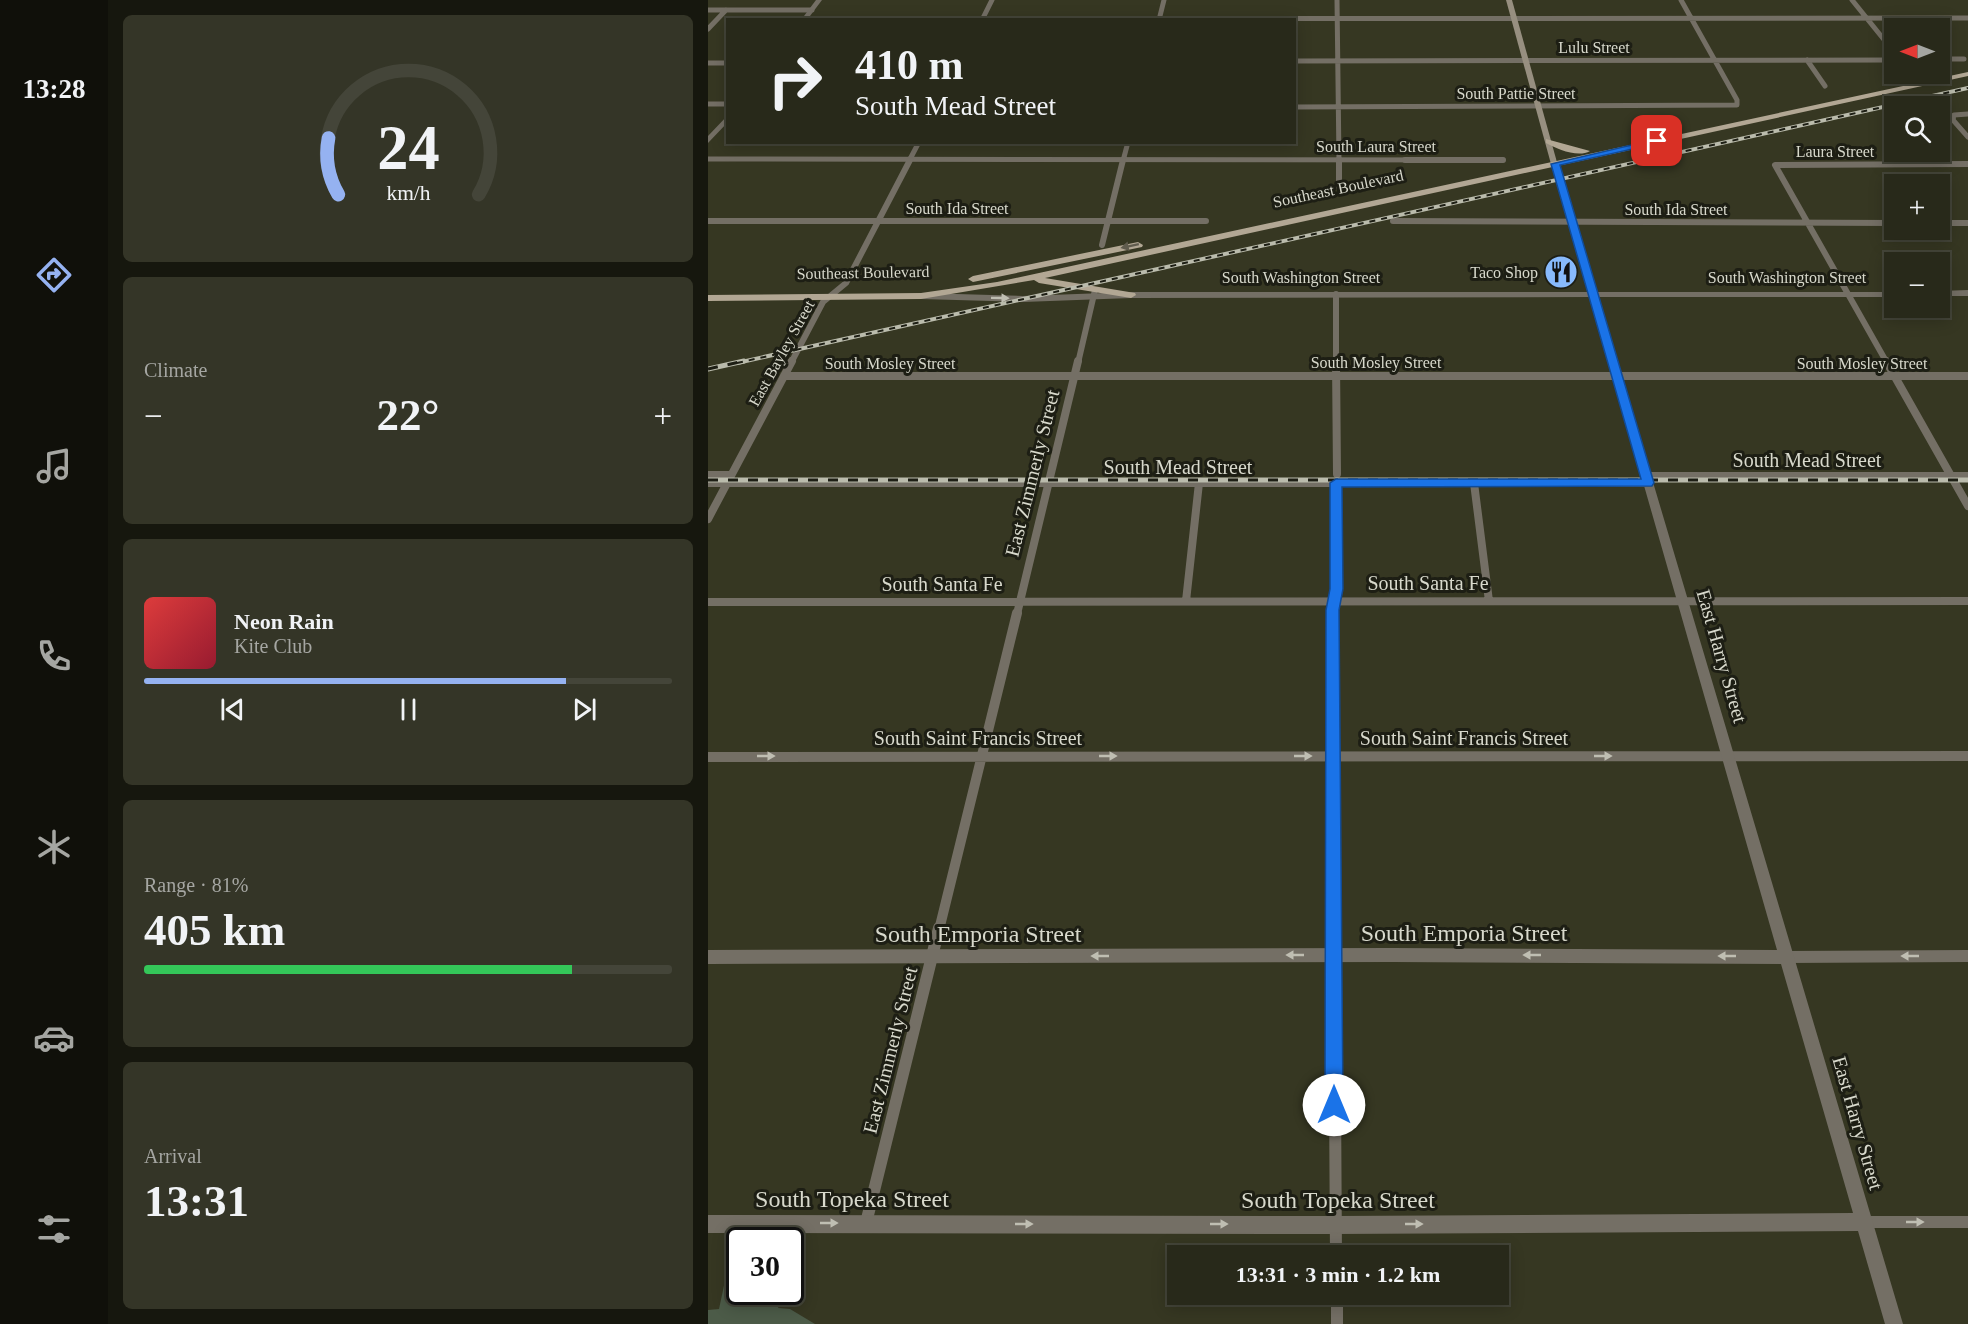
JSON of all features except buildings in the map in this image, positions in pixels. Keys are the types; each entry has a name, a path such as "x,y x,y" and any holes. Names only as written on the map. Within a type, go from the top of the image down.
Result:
{"main road":[{"name":"East Harry Street","path":"1509,0 1556,165"},
{"name":"Southeast Boulevard","path":"921,296 1031,279 1556,165 1585,151 1966,63"},
{"name":"Southeast Boulevard","path":"708,289 924,287 989,276 1556,165 1968,74"},
{"path":"1549,141 1562,148 1585,151"},
{"path":"989,276 1031,279 1094,293 1131,295"},
{"path":"708,298 921,296"}],"street":[{"path":"805,18 819,0"},
{"path":"983,18 992,0"},
{"path":"1159,18 1164,0"},
{"path":"1336,0 1339,187"},
{"path":"1681,0 1714,60"},
{"path":"1852,0 1884,39"},
{"path":"708,9 812,10"},
{"path":"708,29 726,9"},
{"path":"1296,20 1968,18"},
{"name":"South Pattie Street","path":"1296,107 1737,105 1737,100 1714,60"},
{"path":"1807,60 1825,86"},
{"name":"Lulu Street","path":"1296,61 1884,60"},
{"path":"1950,61 1966,63"},
{"path":"708,63 726,63"},
{"path":"708,104 726,104"},
{"path":"1968,114 1954,115 1953,120 1968,137"},
{"path":"708,141 726,119"},
{"name":"East Bayley Street","path":"708,519 823,302 846,283 918,144"},
{"path":"1102,245 1128,144"},
{"name":"South Laura Street","path":"708,159 1503,160"},
{"name":"Laura Street","path":"1808,223 1775,165 1968,164"},
{"name":"East Harry Street","path":"1556,165 1894,1324"},
{"name":"South Ida Street","path":"708,221 1206,221"},
{"name":"South Ida Street","path":"1393,221 1884,223"},
{"path":"1808,223 1968,506"},
{"path":"1950,223 1968,223"},
{"path":"921,296 1023,299 1094,293"},
{"name":"East Zimmerly Street","path":"866,1223 1094,293"},
{"path":"1336,294 1336,601 1333,610 1336,1245"},
{"name":"South Washington Street","path":"1131,295 1884,294"},
{"path":"1950,294 1968,294"},
{"name":"South Mosley Street","path":"784,376 1968,376"},
{"path":"708,475 731,475"},
{"name":"South Mead Street","path":"708,483 1199,483 1337,479 1474,483 1968,476"},
{"path":"1186,602 1199,483"},
{"path":"1474,483 1489,601"},
{"name":"South Santa Fe","path":"708,602 1968,601"},
{"name":"South Saint Francis Street","path":"708,757 1968,756"},
{"name":"South Emporia Street","path":"708,957 1968,956"},
{"name":"South Topeka Street","path":"708,1224 1335,1225 1968,1222"},
{"path":"1336,1305 1337,1324"}],"railway":[{"path":"737,363 1968,88"},
{"path":"708,369 744,361"},
{"path":"708,480 1968,480"}],"place":[{"name":"Taco Shop","path":"1561,272"}],"route":[{"path":"1334,1105 1333,610 1337,589 1336,483 1648,483 1555,164 1657,141"}]}
